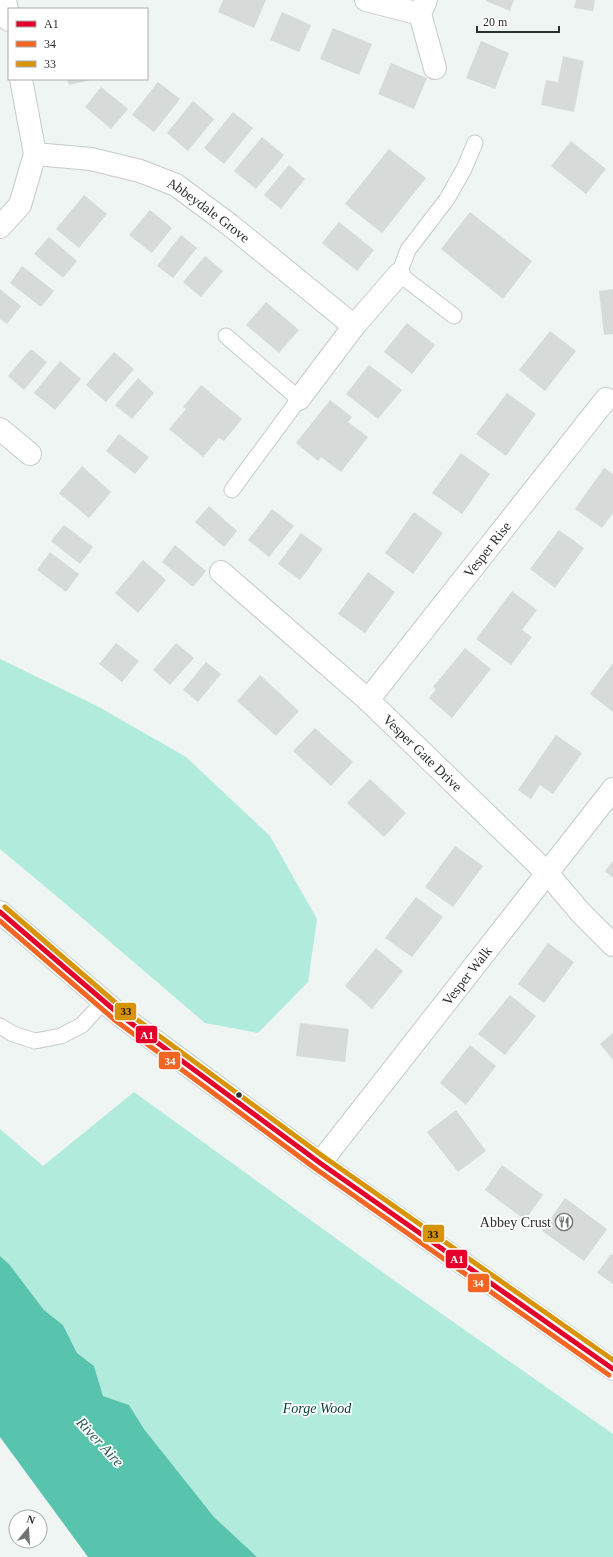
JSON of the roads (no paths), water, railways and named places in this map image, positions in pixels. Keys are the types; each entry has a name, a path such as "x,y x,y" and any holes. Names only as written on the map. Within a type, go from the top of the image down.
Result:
{"street":[{"path":"5,0 8,15"},
{"path":"366,0 423,7 435,68"},
{"path":"0,227 20,205 35,154 21,80"},
{"name":"Abbeydale Grove","path":"35,154 91,159 140,171 176,185 230,225 354,326"},
{"path":"299,399 354,326 399,274"},
{"name":"Vesper Rise","path":"368,700 606,398"},
{"path":"0,429 30,454"},
{"name":"Vesper Gate Drive","path":"221,572 368,700 547,873 581,913 613,945"},
{"name":"Vesper Walk","path":"320,1163 613,789"},
{"path":"0,912 120,1015 191,1068 320,1163 613,1369"}],"lane":[{"path":"454,316 399,274 408,250 447,199 464,169 475,143"},
{"path":"226,336 299,399 232,490"},
{"path":"0,1026 13,1034 34,1041 61,1036 82,1025 104,1001"}],"water":[{"name":"River Aire","path":"0,1256 9,1264 44,1310 63,1325 77,1353 94,1366 103,1396 129,1405 144,1429 214,1517 257,1557 88,1557 0,1437"}],"place":[{"name":"Abbey Crust","path":"564,1222"}],"park label":[{"name":"Forge Wood","path":"317,1408"}]}
